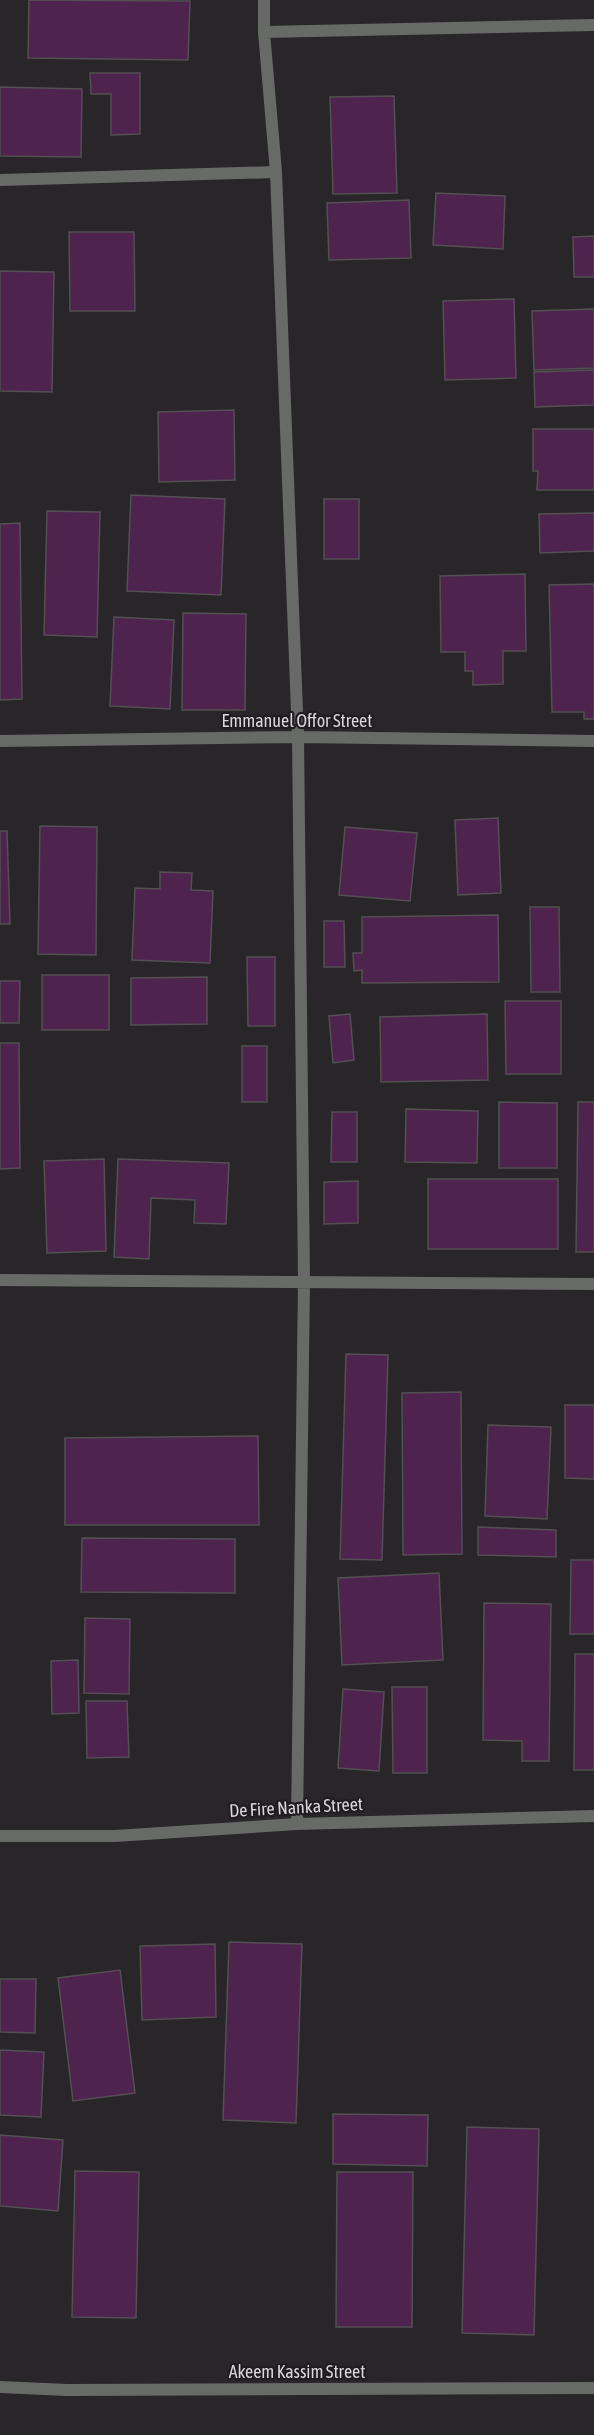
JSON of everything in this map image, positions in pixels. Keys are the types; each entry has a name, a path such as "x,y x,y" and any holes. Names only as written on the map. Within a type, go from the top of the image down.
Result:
{"street":[{"path":"264,0 264,32 276,172 298,737 304,1281 297,1824"},
{"path":"264,32 594,25"},
{"path":"0,180 276,172"},
{"name":"Emmanuel Offor Street","path":"0,741 298,737 594,741"},
{"path":"0,1280 594,1284"},
{"name":"De Fire Nanka Street","path":"0,1836 115,1836 297,1824 594,1816"},
{"name":"Akeem Kassim Street","path":"0,2387 67,2390 594,2388"}],"building":[{"path":"29,0 190,1 188,60 28,58"},
{"path":"90,73 140,73 140,134 111,135 111,94 91,94"},
{"path":"0,87 82,89 81,157 0,156"},
{"path":"394,96 397,193 333,194 330,97"},
{"path":"436,193 505,196 503,249 433,245"},
{"path":"409,200 411,258 329,260 327,203"},
{"path":"69,232 134,232 135,311 70,311"},
{"path":"594,236 594,277 574,277 573,237"},
{"path":"0,271 54,272 52,392 0,391"},
{"path":"514,299 516,378 445,380 443,301"},
{"path":"594,309 594,368 534,370 532,311"},
{"path":"594,370 594,405 535,407 534,372"},
{"path":"234,410 235,480 159,482 158,412"},
{"path":"533,429 594,429 594,490 537,490 538,471 533,471"},
{"path":"131,495 225,499 221,595 127,591"},
{"path":"324,499 359,499 359,559 324,559"},
{"path":"47,511 100,512 97,637 44,635"},
{"path":"594,513 594,551 540,553 539,514"},
{"path":"20,523 22,699 0,700 0,524"},
{"path":"525,574 526,651 503,651 503,684 473,685 473,671 465,671 465,652 441,652 440,576"},
{"path":"594,584 594,719 584,719 584,712 552,712 549,585"},
{"path":"183,613 246,614 245,710 182,710"},
{"path":"114,617 174,620 170,709 110,706"},
{"path":"498,818 501,893 458,895 455,820"},
{"path":"40,826 97,827 96,955 38,954"},
{"path":"345,827 417,833 410,901 339,895"},
{"path":"0,831 7,831 10,924 0,924"},
{"path":"160,872 192,873 191,890 213,891 210,963 132,960 135,888 160,889"},
{"path":"530,907 559,907 560,992 531,992"},
{"path":"498,915 499,982 362,983 362,970 354,971 353,953 362,953 362,917"},
{"path":"324,921 344,921 345,967 324,967"},
{"path":"247,957 275,957 275,1026 248,1026"},
{"path":"42,975 109,975 109,1030 42,1030"},
{"path":"207,977 207,1024 131,1025 131,978"},
{"path":"0,981 20,981 19,1023 0,1023"},
{"path":"505,1001 561,1001 561,1074 506,1074"},
{"path":"350,1014 354,1060 333,1063 329,1016"},
{"path":"487,1014 488,1080 381,1082 380,1017"},
{"path":"0,1043 19,1043 20,1168 0,1169"},
{"path":"242,1046 267,1046 267,1102 242,1102"},
{"path":"499,1102 557,1103 557,1168 499,1168"},
{"path":"578,1102 594,1102 594,1252 576,1252"},
{"path":"406,1109 478,1111 477,1163 405,1162"},
{"path":"332,1112 357,1112 357,1162 331,1162"},
{"path":"104,1159 106,1251 47,1253 44,1161"},
{"path":"118,1159 229,1163 226,1224 194,1223 195,1200 151,1198 149,1259 114,1257"},
{"path":"428,1179 558,1179 558,1249 428,1249"},
{"path":"358,1181 358,1223 324,1224 324,1182"},
{"path":"346,1354 388,1355 382,1560 340,1559"},
{"path":"461,1392 462,1554 403,1555 402,1393"},
{"path":"565,1405 594,1405 594,1479 565,1478"},
{"path":"488,1425 551,1427 547,1519 485,1516"},
{"path":"258,1436 259,1525 65,1525 65,1438"},
{"path":"478,1527 556,1530 556,1557 478,1555"},
{"path":"82,1538 235,1539 235,1593 81,1592"},
{"path":"571,1560 594,1560 594,1634 570,1634"},
{"path":"439,1573 443,1660 342,1665 338,1578"},
{"path":"484,1603 551,1604 549,1761 522,1761 522,1741 483,1740"},
{"path":"85,1618 130,1619 129,1694 84,1693"},
{"path":"575,1654 594,1654 594,1770 574,1770"},
{"path":"78,1660 79,1713 52,1714 51,1661"},
{"path":"392,1687 427,1687 427,1773 393,1773"},
{"path":"343,1689 384,1692 379,1771 338,1768"},
{"path":"86,1701 127,1701 129,1757 87,1758"},
{"path":"229,1942 302,1944 296,2123 223,2120"},
{"path":"215,1944 216,2017 142,2020 140,1946"},
{"path":"120,1970 135,2093 73,2101 58,1978"},
{"path":"0,1979 36,1979 35,2033 0,2032"},
{"path":"0,2050 44,2052 41,2117 0,2115"},
{"path":"333,2114 428,2115 427,2166 333,2164"},
{"path":"467,2127 539,2129 534,2335 462,2333"},
{"path":"0,2135 63,2140 58,2211 0,2206"},
{"path":"75,2171 139,2172 136,2318 72,2317"},
{"path":"337,2172 413,2172 412,2327 336,2327"}]}
